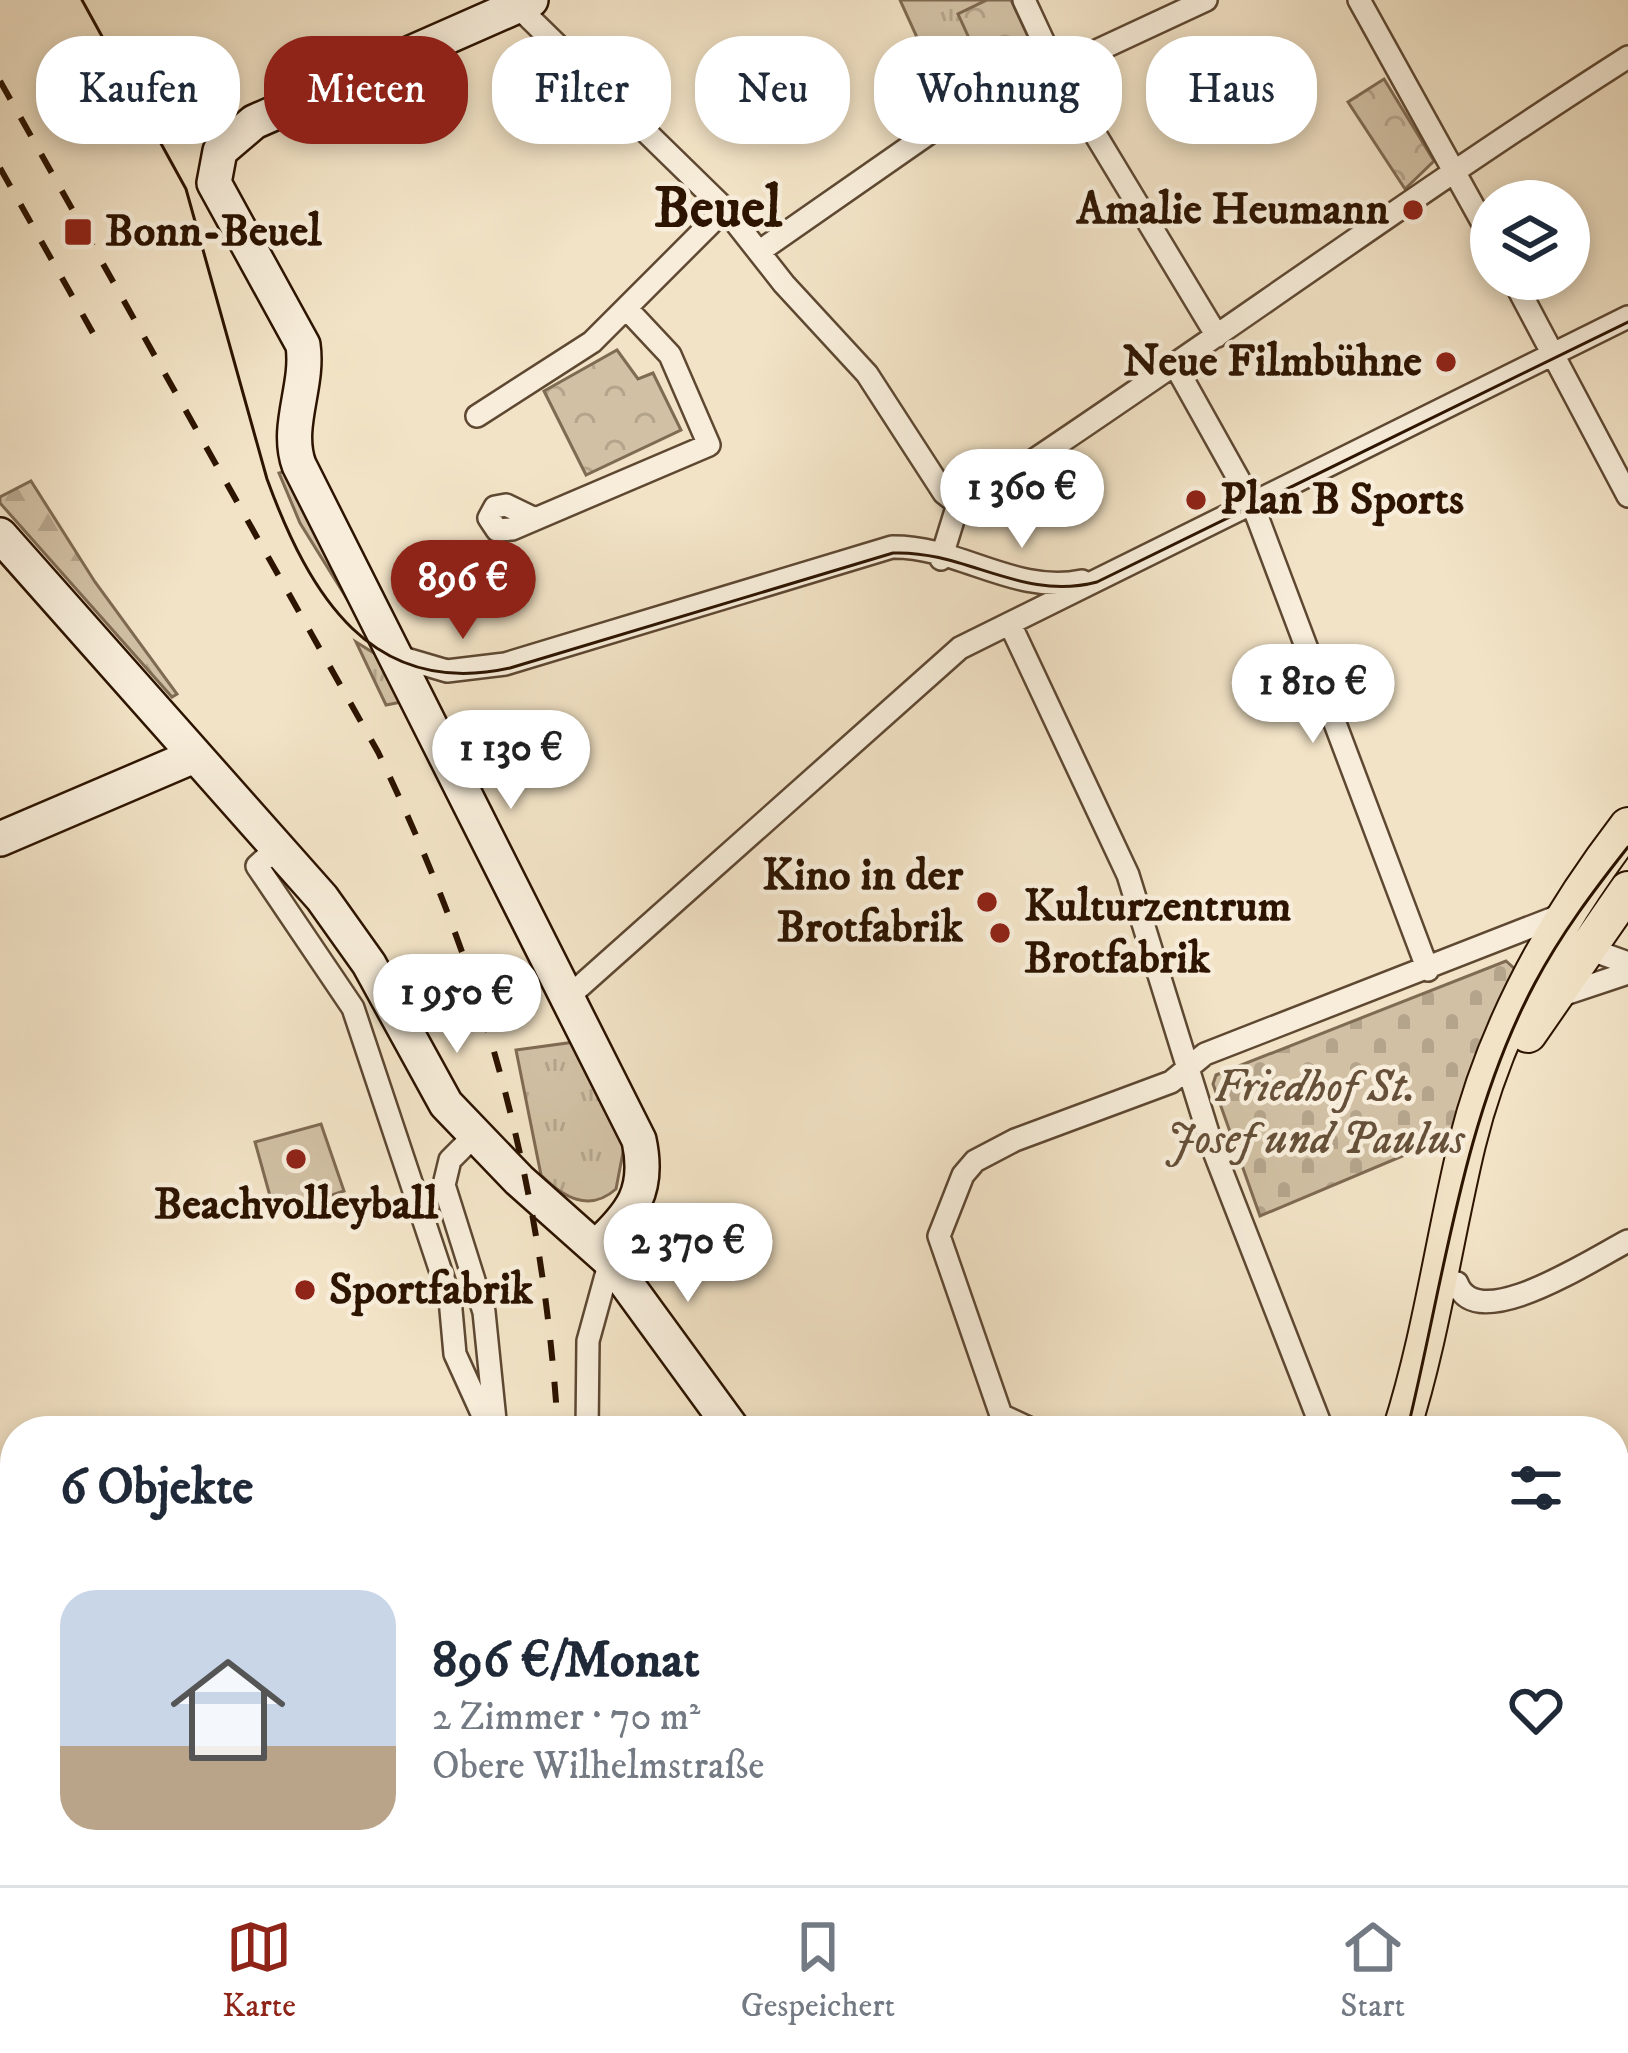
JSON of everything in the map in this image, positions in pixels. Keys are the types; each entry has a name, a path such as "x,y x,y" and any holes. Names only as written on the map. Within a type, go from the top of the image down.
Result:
{"main road":[{"path":"1404,1416 1468,1139 1508,1024 1557,955 1628,826"},
{"path":"1426,1416 1507,1086 1557,955 1628,890"}],"street":[{"path":"1024,0 1041,36"},
{"path":"1122,40 1206,0"},
{"path":"1359,0 1470,198"},
{"path":"587,1416 588,1341 603,1254 637,1204 642,1156 298,465 293,437 306,372 303,345 214,183 220,151 254,122 520,2 725,209 867,374 944,494 958,504"},
{"path":"958,504 977,498 1176,367 1454,168 1628,57"},
{"path":"760,250 913,144"},
{"path":"1101,144 1217,336"},
{"path":"477,416 592,342 725,209"},
{"path":"1524,300 1628,496"},
{"path":"535,519 709,445 670,356 626,308"},
{"path":"567,998 960,648 1628,316"},
{"path":"1176,367 1252,503 1428,970"},
{"path":"942,555 958,504"},
{"path":"0,535 278,847 354,941 431,1080 473,1136 603,1254 723,1416"},
{"path":"395,656 447,671 490,667 892,548 942,555 1040,584 1100,578"},
{"path":"1010,624 1127,875 1274,1316 1317,1416"},
{"path":"0,839 194,756"},
{"path":"278,847 256,866 327,962 352,1008 450,1299 455,1354 486,1416"},
{"path":"1500,942 1557,955 1628,963"},
{"path":"999,1416 940,1236 963,1174 992,1151 1171,1082 1205,1054 1500,942 1628,974"},
{"path":"473,1136 450,1160 444,1185 484,1312 492,1416"},
{"path":"1457,1282 1465,1299 1476,1304 1509,1300 1628,1241"}],"green space":[{"path":"900,0 987,0 959,14 969,36 916,36"},
{"path":"987,0 1011,0 1028,36 968,36 958,14"},
{"path":"1384,79 1434,161 1405,189 1348,102"},
{"path":"617,350 638,379 653,373 681,430 586,475 544,391"},
{"path":"291,470 352,607 300,523 279,473"},
{"path":"31,481 95,582 177,694 172,697 0,503 0,497"},
{"path":"356,642 387,661 407,701 386,705"},
{"name":"Friedhof St. Josef und Paulus","path":"1506,961 1516,970 1457,1133 1260,1216 1213,1084 1216,1075"},
{"path":"575,1042 624,1147 616,1189 596,1200 567,1195 541,1175 516,1050"},
{"name":"Beachvolleyball","path":"321,1124 344,1191 275,1214 255,1142"}],"tram line":[{"path":"82,0 186,189 267,479 303,561 352,628 383,652 419,668 461,673 510,668 893,553 945,559 1044,585 1097,582 1628,322"},
{"path":"1410,1416 1472,1145 1510,1035 1545,965 1628,847"}],"railway":[{"path":"0,81 378,752 416,835 478,999 523,1166 539,1252 557,1416"},
{"path":"0,168 102,349"}],"place":[{"name":"Amalie Heumann","path":"1413,210"},
{"name":"Bonn-Beuel","path":"78,232"},
{"name":"Neue Filmbühne","path":"1446,362"},
{"name":"Plan B Sports","path":"1196,500"},
{"name":"Kino in der Brotfabrik","path":"987,902"},
{"name":"Kulturzentrum Brotfabrik","path":"1000,933"},
{"name":"Beachvolleyball","path":"296,1159"},
{"name":"Sportfabrik","path":"305,1290"}],"district":[{"name":"Beuel","path":"718,209"}]}
